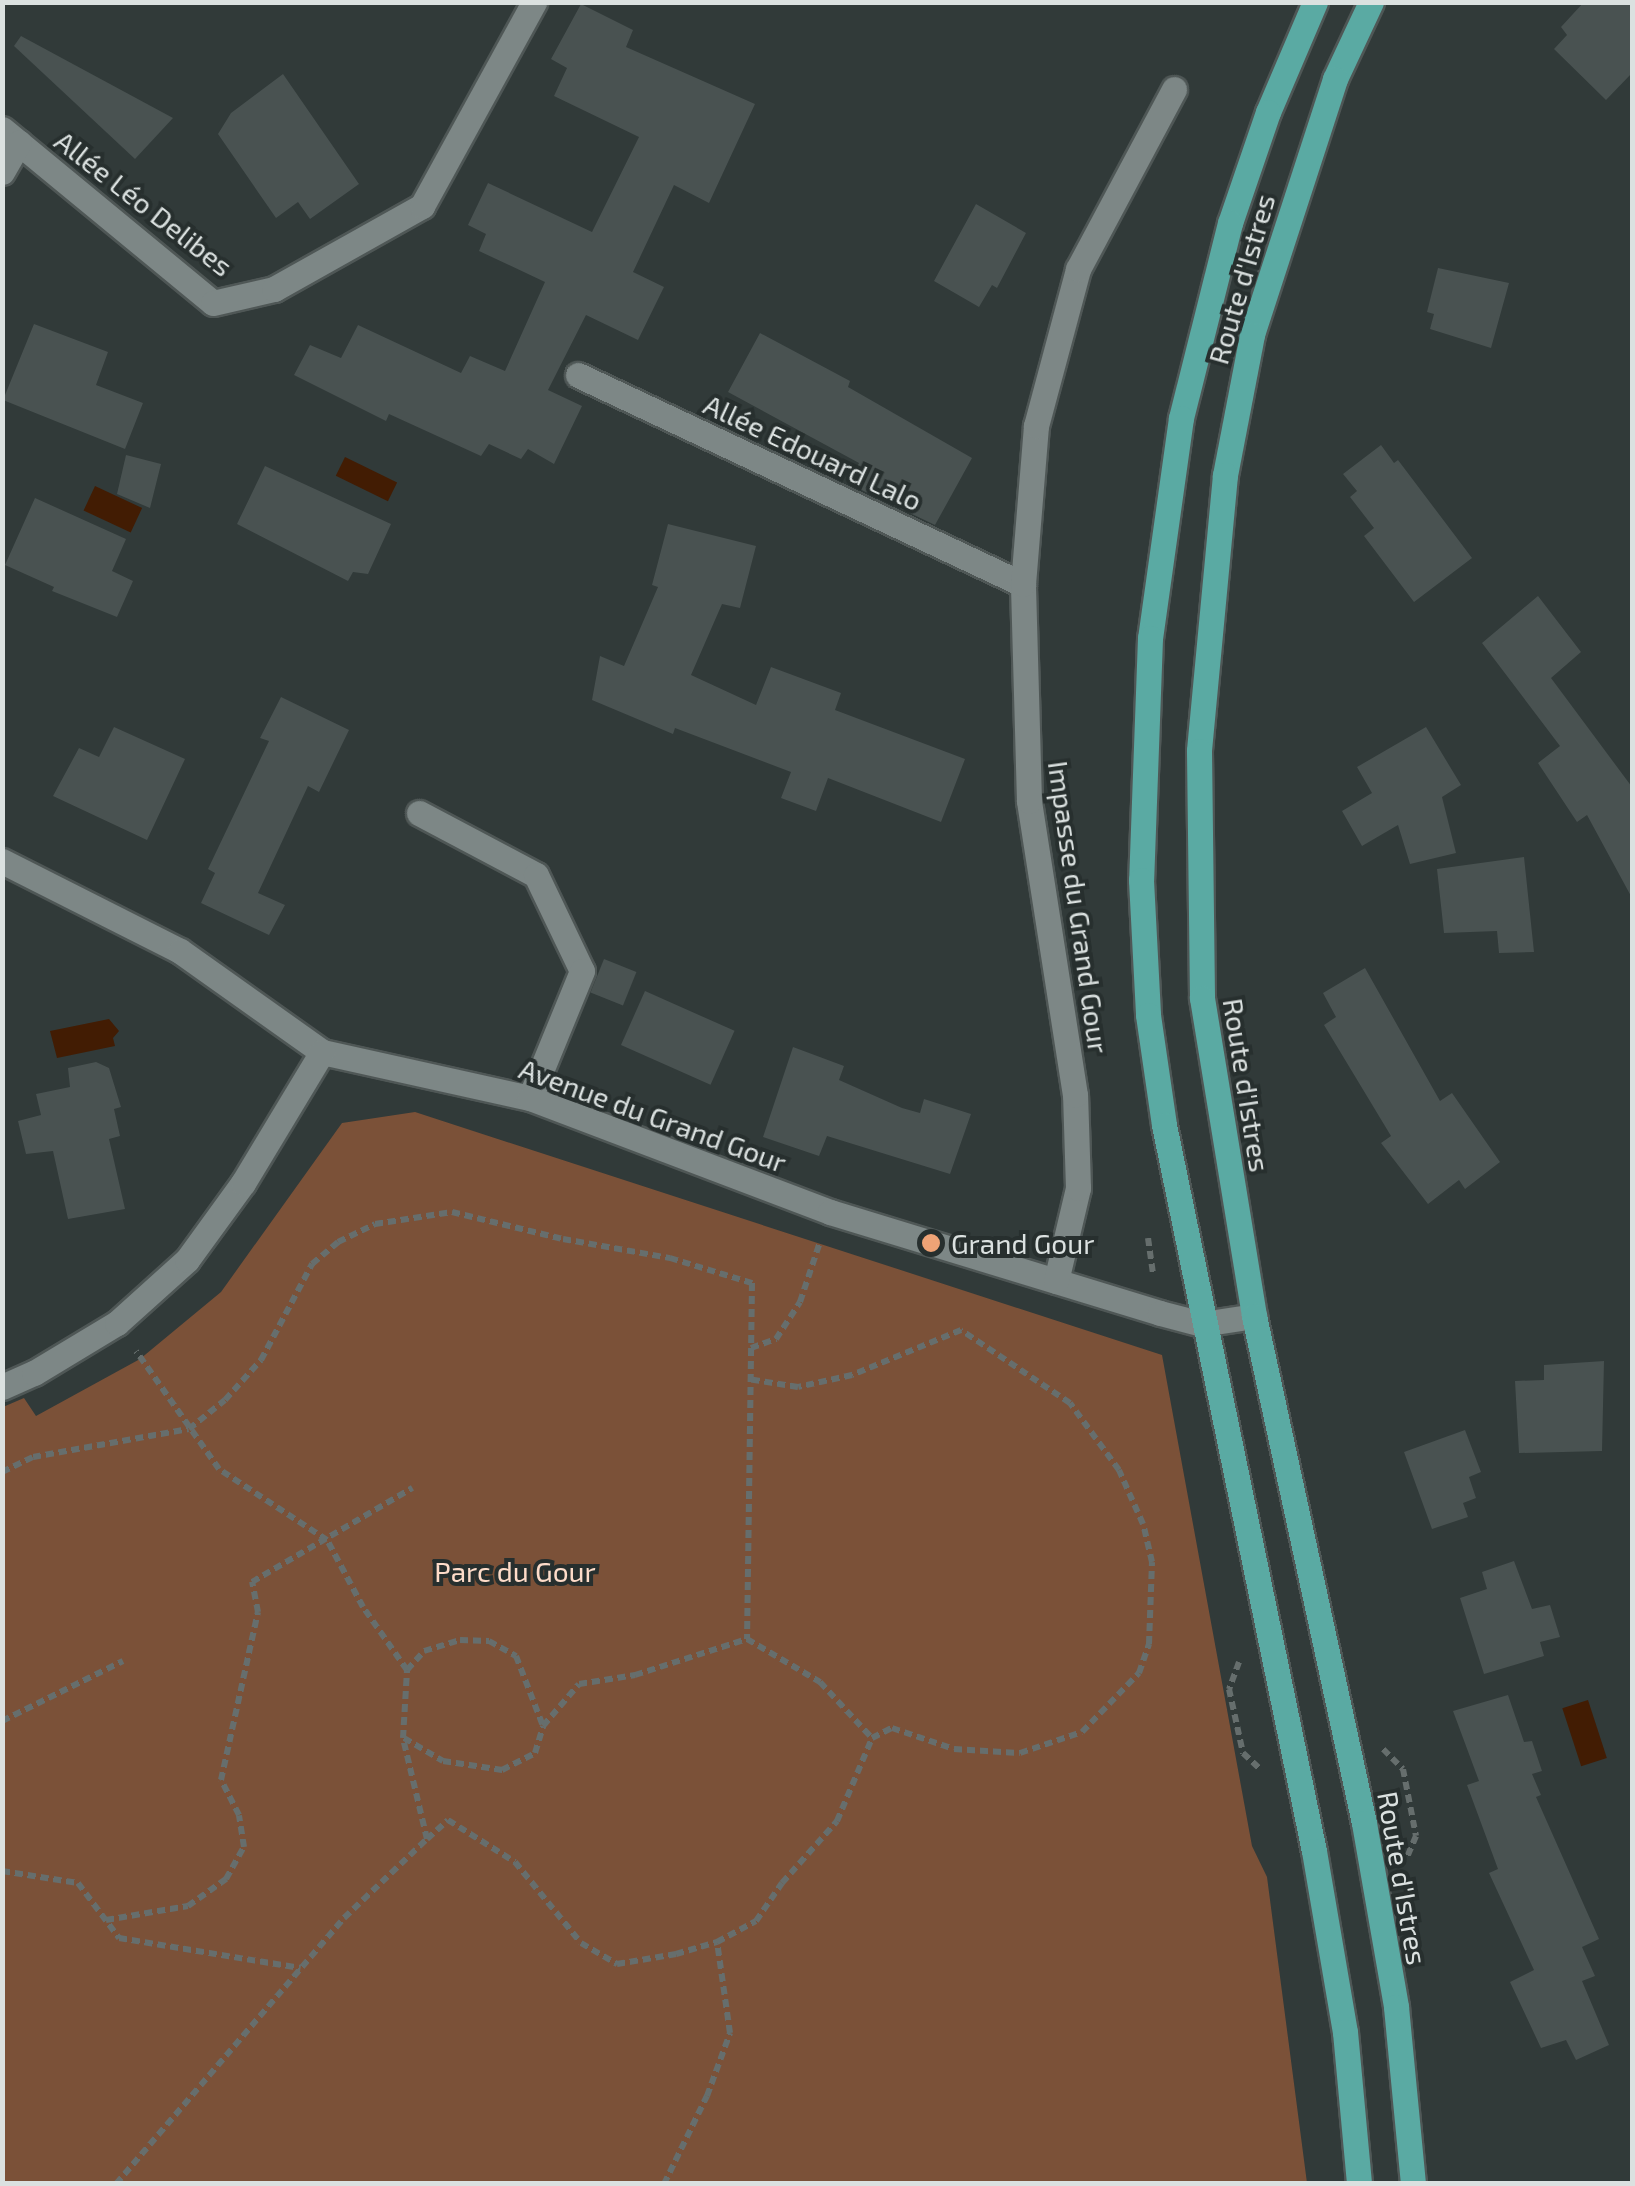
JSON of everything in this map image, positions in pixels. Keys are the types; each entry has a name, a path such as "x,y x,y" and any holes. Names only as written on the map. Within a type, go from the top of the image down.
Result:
{"main road":[{"name":"Route d'Istres","path":"1315,2 1268,112 1230,223 1181,418 1150,638 1142,880 1148,1016 1202,1324 1314,1851 1345,2032 1360,2184"},
{"name":"Route d'Istres","path":"1372,2 1335,79 1252,335 1225,475 1203,712 1202,998 1254,1316 1364,1823 1396,2007 1413,2184"}],"street":[{"name":"Allée Léo Delibes","path":"11,136 213,303 274,289 422,206 534,2"},
{"name":"Impasse du Grand Gour","path":"1056,1281 1078,1188 1075,1095 1029,801 1023,584 1036,426 1078,269 1174,89"},
{"path":"2,172 11,136"},
{"name":"Allée Edouard Lalo","path":"578,375 1023,584"},
{"path":"419,813 536,875 582,971 530,1098"},
{"name":"Avenue du Grand Gour","path":"2,861 180,951 322,1052 530,1098 830,1212 1202,1324"},
{"path":"2,1387 117,1323 186,1260 243,1183 322,1052"},
{"path":"1202,1324 1254,1316"}],"path":[{"path":"2,1472 33,1456 189,1429 225,1400 261,1360 312,1264 338,1242 375,1224 452,1212 563,1239 670,1258 752,1283 748,1639"},
{"path":"751,1348 776,1340 800,1302 830,1212"},
{"path":"117,1323 218,1470 327,1540 363,1606 407,1670 403,1738 427,1839"},
{"path":"116,2184 344,1918 448,1820 515,1862 581,1943 618,1964 717,1942 756,1920 782,1883 838,1821 872,1738 892,1728 954,1749 1020,1753 1082,1732 1140,1672 1149,1644 1152,1562 1143,1524 1119,1470 1070,1403 962,1330 852,1376 798,1386 748,1378"},
{"path":"106,1920 188,1906 226,1879 244,1847 239,1815 222,1780 258,1612 252,1582 412,1488"},
{"path":"403,1738 444,1761 502,1770 535,1753 542,1726 580,1684 635,1675 748,1639 820,1682 872,1738"},
{"path":"407,1670 424,1651 460,1640 488,1641 516,1656 542,1726"},
{"path":"2,1721 123,1661"},
{"path":"1379,1739 1382,1748 1404,1768 1416,1836 1404,1865 1406,1875"},
{"path":"2,1871 78,1883 119,1938 300,1968"},
{"path":"664,2184 707,2096 730,2033 717,1942"}],"green space":[{"name":"Parc du Gour","path":"415,1112 1162,1355 1252,1846 1267,1877 1307,2183 3,2183 3,1407 24,1398 36,1416 140,1359 221,1292 342,1123"}],"shaded area":[{"path":"345,457 397,482 388,501 336,476"},
{"path":"95,486 142,508 131,532 84,510"},
{"path":"109,1019 119,1031 113,1038 115,1046 57,1058 50,1031"},
{"path":"1588,1700 1607,1758 1581,1766 1562,1708"}],"building":[{"path":"1584,2 1632,2 1632,73 1606,100 1554,49 1567,35 1561,27"},
{"path":"581,4 633,30 626,47 755,104 709,203 674,185 633,272 664,287 638,340 586,315 548,390 582,406 554,464 528,449 521,459 489,444 481,456 389,414 386,421 294,375 310,345 341,358 358,325 461,373 470,356 505,371 545,282 479,251 486,234 468,225 488,183 592,232 639,137 554,96 567,68 551,59"},
{"path":"21,36 173,118 135,159 14,46"},
{"path":"283,74 359,184 310,219 298,202 276,218 218,134 231,113"},
{"path":"976,204 1026,233 997,288 992,285 979,307 934,281"},
{"path":"1438,268 1509,283 1491,348 1430,329 1434,314 1427,312"},
{"path":"34,324 108,352 96,385 143,403 125,449 3,400"},
{"path":"760,333 850,381 848,387 972,458 935,525 849,484 859,463 728,392"},
{"path":"1381,445 1394,463 1398,460 1472,558 1414,602 1364,536 1374,528 1350,497 1357,491 1343,474"},
{"path":"126,455 161,464 150,508 117,494"},
{"path":"265,466 391,524 368,574 353,572 348,581 237,524"},
{"path":"35,498 126,539 112,571 133,581 117,617 52,591 54,587 5,565"},
{"path":"668,524 756,546 740,608 722,604 691,675 756,705 771,667 841,693 835,710 965,759 941,822 828,778 816,811 781,798 791,772 675,728 673,734 592,700 600,656 624,666 658,587 652,585"},
{"path":"1538,596 1581,652 1551,678 1632,787 1632,898 1587,815 1577,822 1538,763 1560,746 1482,643"},
{"path":"281,697 349,730 319,792 308,786 258,893 285,905 269,935 201,903 215,873 208,869 269,741 260,738"},
{"path":"114,727 185,759 147,840 53,796 79,748 99,757"},
{"path":"1426,727 1461,785 1442,797 1456,853 1410,864 1398,825 1362,846 1342,811 1372,793 1357,767"},
{"path":"1524,857 1534,952 1499,953 1497,931 1444,933 1437,869"},
{"path":"604,959 636,972 623,1005 591,992"},
{"path":"1365,968 1440,1101 1452,1093 1500,1162 1465,1189 1459,1180 1428,1204 1381,1143 1391,1136 1324,1025 1336,1017 1323,993"},
{"path":"645,991 735,1031 711,1085 621,1045"},
{"path":"793,1047 844,1066 839,1080 902,1108 920,1113 924,1099 971,1114 950,1174 827,1136 819,1156 763,1137"},
{"path":"96,1062 109,1068 121,1107 114,1109 120,1136 109,1139 125,1209 68,1219 53,1151 26,1154 18,1121 41,1115 36,1094 70,1087 68,1068"},
{"path":"1604,1361 1602,1451 1519,1453 1515,1381 1544,1380 1544,1365"},
{"path":"1465,1430 1481,1472 1469,1477 1476,1498 1463,1503 1468,1517 1432,1529 1404,1452"},
{"path":"1514,1561 1532,1609 1550,1605 1560,1637 1540,1642 1544,1656 1484,1674 1460,1598 1487,1589 1482,1572"},
{"path":"1508,1695 1524,1742 1532,1741 1542,1771 1532,1774 1541,1795 1536,1797 1599,1939 1582,1947 1595,1976 1582,1981 1609,2045 1576,2060 1566,2040 1541,2048 1510,1982 1534,1970 1489,1873 1498,1869 1467,1785 1479,1781 1453,1711"}],"place":[{"name":"Grand Gour","path":"931,1243"}]}
